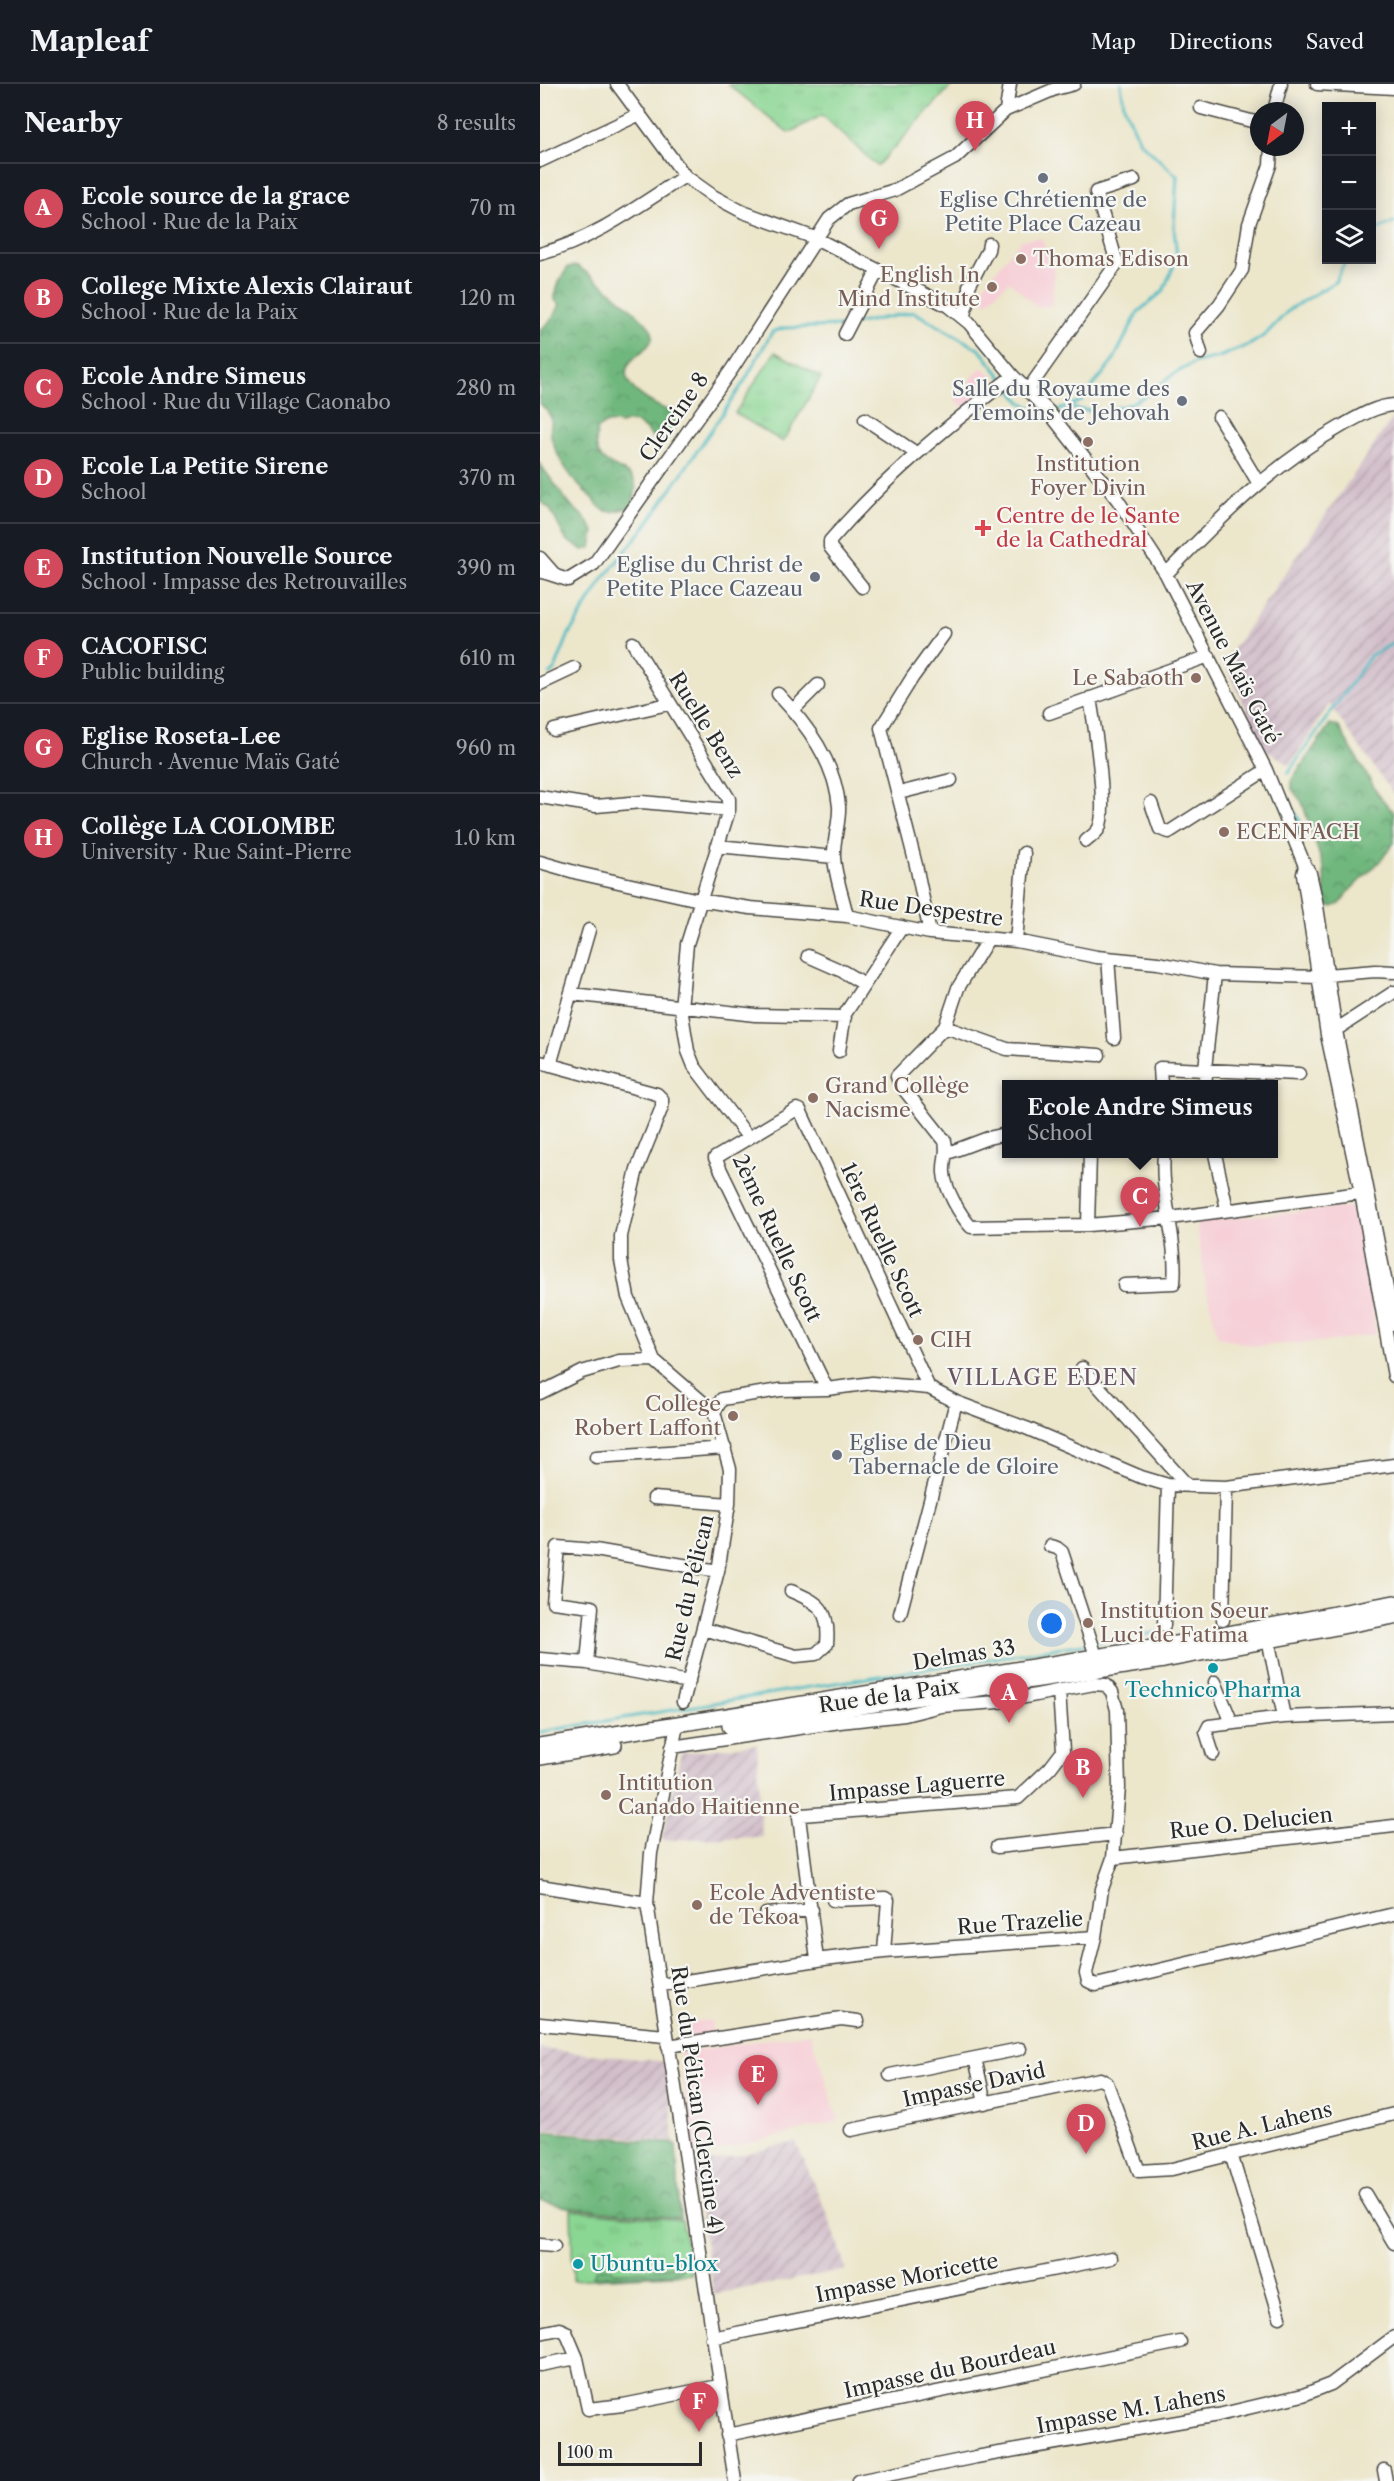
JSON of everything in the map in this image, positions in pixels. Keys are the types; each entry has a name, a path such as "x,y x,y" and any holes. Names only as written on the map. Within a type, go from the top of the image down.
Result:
{"main road":[{"name":"Delmas 33","path":"540,1746 674,1736 884,1689 1164,1646 1394,1603"},
{"name":"Delmas 33","path":"540,1757 882,1702 1164,1660 1394,1616"}],"street":[{"name":"Avenue Maïs Gaté","path":"617,84 685,176 713,196 743,212 815,238 948,306 963,318 1011,377 1050,414 1117,499 1166,574 1266,770 1305,866 1303,874 1331,1033 1394,1324"},
{"path":"1006,110 1010,84"},
{"name":"Clercine 8","path":"558,578 568,580 594,564 732,369 829,219 848,204 895,190 955,158 1006,110 1055,88 1074,84"},
{"path":"1276,102 1281,84"},
{"path":"1317,84 1394,88"},
{"path":"1201,108 1250,121"},
{"path":"540,161 640,114"},
{"path":"1201,353 1195,333 1219,305 1242,270 1249,224 1270,165 1270,156"},
{"path":"540,254 559,249 618,219 685,176"},
{"path":"1028,391 1117,263 1096,192 1134,180"},
{"path":"963,318 969,297 969,286 989,244"},
{"path":"845,334 878,270"},
{"path":"862,587 830,547 831,541 858,509 916,453 1011,377"},
{"path":"1166,574 1208,531 1302,448 1360,415 1394,405"},
{"path":"1219,417 1259,484"},
{"path":"865,419 916,453"},
{"path":"540,558 558,578"},
{"path":"540,571 558,578"},
{"path":"930,933 899,792 881,728 912,678 944,634"},
{"name":"Ruelle Benz","path":"633,643 668,704 726,794 729,810 687,944 681,1008 688,1051 694,1065 748,1137"},
{"path":"1049,713 1209,656"},
{"path":"540,684 574,668"},
{"path":"793,710 818,685"},
{"path":"778,694 814,739 834,777 839,808 834,857 847,916"},
{"path":"1086,841 1099,829 1102,814 1099,753 1090,698"},
{"path":"554,730 668,704"},
{"path":"1151,803 1160,829 1169,832 1266,770"},
{"path":"899,792 951,780"},
{"path":"540,797 596,806 642,802 729,810"},
{"path":"717,846 834,857"},
{"path":"1016,940 1023,852"},
{"name":"Rue Despestre","path":"540,862 578,873 699,900 750,908 847,916 930,933 1016,940 1108,958 1158,963 1215,974 1322,976 1375,971 1394,972"},
{"path":"839,1051 845,1017 902,927"},
{"path":"589,930 572,994 545,1064 657,1094 662,1100 662,1107 637,1169 621,1236 621,1260 628,1297 654,1360 714,1412 722,1398 780,1390 827,1389 872,1383 929,1388 956,1402 1026,1428 1141,1477 1168,1485 1226,1487 1394,1465"},
{"path":"988,939 958,988 945,1027 897,1076 898,1083 945,1141 948,1153 944,1163 944,1176 961,1216 971,1227 1088,1225 1170,1218 1365,1192"},
{"path":"808,956 824,961 864,984"},
{"path":"1108,958 1114,1038"},
{"path":"1206,1080 1215,974"},
{"path":"1331,1033 1394,992"},
{"path":"572,994 755,1015 845,1017"},
{"path":"945,1027 1007,1049 1099,1055"},
{"path":"1161,1080 1160,1068 1299,1074"},
{"name":"2ème Ruelle Scott","path":"799,1109 715,1158 827,1389"},
{"name":"1ère Ruelle Scott","path":"799,1109 929,1388"},
{"path":"948,1153 1002,1135"},
{"path":"1088,1225 1090,1158"},
{"path":"1124,1285 1174,1283 1170,1218 1162,1175 1164,1158"},
{"path":"1216,1158 1227,1209"},
{"name":"Avenue Maïs Gaté","path":"1365,1192 1394,1376"},
{"path":"540,1393 582,1372 619,1361 654,1360"},
{"path":"1082,1368 1188,1486"},
{"path":"900,1614 956,1402"},
{"name":"Rue du Pélican","path":"683,1702 718,1570 729,1504 730,1469 714,1412"},
{"path":"596,1457 725,1448"},
{"path":"1164,1625 1168,1485"},
{"path":"1223,1620 1226,1487"},
{"path":"654,1497 729,1504"},
{"path":"1050,1546 1062,1552 1096,1656"},
{"path":"587,1663 592,1607 553,1602 558,1547 595,1550 718,1570"},
{"path":"704,1629 796,1656 816,1654 827,1644 828,1629 824,1610 811,1599 791,1591"},
{"path":"1268,1639 1284,1717"},
{"path":"540,1659 587,1663 689,1682"},
{"path":"1215,1682 1232,1723"},
{"name":"Rue de la Paix","path":"674,1736 905,1715 941,1706 999,1702 1094,1684 1106,1685 1112,1692 1117,1710 1119,1788 1113,1858 1102,1889 1095,1937"},
{"name":"Impasse Laguerre","path":"812,1911 798,1821 802,1815 1018,1798 1050,1768 1063,1750 1059,1691"},
{"path":"1213,1754 1206,1732 1207,1728 1284,1717 1394,1713"},
{"name":"Rue du Pélican (Clercine 4)","path":"674,1736 651,1853 647,1903 735,2481"},
{"name":"Rue O. Delucien","path":"1113,1858 1394,1826"},
{"path":"997,1847 1116,1834"},
{"path":"540,1886 647,1903"},
{"path":"833,1900 885,1898 888,1900 884,1952"},
{"path":"766,1914 812,1911 817,1960"},
{"name":"Rue Trazelie","path":"661,1986 817,1960 884,1952 1095,1937 1086,1973 1088,1981 1096,1985 1394,1914"},
{"path":"540,2024 667,2041 841,2019 858,2021"},
{"path":"890,2075 1020,2049"},
{"path":"975,2058 984,2103"},
{"name":"Impasse David","path":"851,2130 1100,2079 1104,2080 1139,2171"},
{"name":"Rue A. Lahens","path":"1139,2171 1172,2169 1394,2114"},
{"path":"1231,2154 1280,2317"},
{"path":"1365,2194 1394,2243"},
{"path":"540,2245 554,2246"},
{"name":"Impasse Moricette","path":"712,2338 1111,2258"},
{"path":"540,2333 559,2329 567,2332 577,2358 588,2409 622,2405 719,2386"},
{"name":"Impasse M. Lahens","path":"858,2481 988,2455 1218,2415 1303,2395 1331,2384 1394,2337"},
{"name":"Impasse du Bourdeau","path":"727,2435 1180,2342"},
{"path":"540,2365 577,2358"}],"shaded area":[{"path":"1041,238 1055,272 1051,306 1037,307 1009,281 986,303 978,293 1021,240"},
{"path":"982,367 997,380 967,410 954,399"},
{"path":"1394,416 1394,795 1329,704 1290,765 1265,749 1224,662"},
{"path":"1359,1206 1376,1334 1335,1341 1255,1346 1218,1337 1206,1287 1196,1221"},
{"path":"757,1744 762,1837 662,1840 681,1753"},
{"path":"711,2020 713,2034 687,2037 685,2023"},
{"path":"810,2033 839,2121 693,2157 680,2053"},
{"path":"540,2049 668,2062 674,2142 540,2129"},
{"path":"796,2142 831,2223 846,2270 714,2294 692,2166"}],"green space":[{"path":"953,84 877,166 822,115 789,133 729,85"},
{"path":"577,266 619,298 649,326 652,332 651,342 629,364 626,372 628,380 633,388 648,400 673,412 675,421 670,434 664,440 655,439 640,425 632,422 609,423 598,429 596,446 600,456 627,473 634,480 636,490 631,507 614,511 607,511 600,507 568,471 552,440 551,419 540,404 540,330 552,319 560,305 554,299 559,282 568,267"},
{"path":"775,352 821,377 783,442 735,413"},
{"path":"540,464 570,505 584,517 594,531 591,548 583,550 566,540 550,509 540,501"},
{"path":"1330,724 1338,726 1378,794 1394,813 1394,843 1340,904 1332,907 1325,903 1324,869 1302,802 1292,789 1292,779"},
{"path":"540,2131 676,2144 680,2218 571,2208 540,2200"},
{"path":"571,2210 682,2220 691,2274 573,2280"},
{"path":"683,2258 686,2259 682,2270 671,2274 593,2277 596,2269 611,2268 614,2272 650,2270 669,2266"}],"waterway":[{"path":"1052,413 1081,401 1113,361 1138,312 1163,291 1177,258 1174,227 1177,176 1140,142 1124,106 1121,84"},
{"path":"1376,230 1394,222"},
{"path":"1068,408 1100,412 1128,405 1152,392 1172,375 1196,362 1219,357 1251,344 1265,335 1290,309 1335,282 1344,264"},
{"path":"854,324 914,312 980,350 1004,380"},
{"path":"550,674 555,669 569,634 603,579 648,523 744,382 772,332 784,328 844,326"},
{"path":"1008,385 1021,402 1046,416"},
{"path":"1288,773 1371,655 1394,643"},
{"path":"1282,797 1301,830"},
{"path":"1095,1642 1162,1632"},
{"path":"540,1732 1089,1643"}],"place":[{"name":"Collège LA COLOMBE","path":"975,151"},
{"name":"Eglise Chrétienne de Petite Place Cazeau","path":"1043,178"},
{"name":"Eglise Roseta-Lee","path":"879,249"},
{"name":"Thomas Edison","path":"1021,259"},
{"name":"English In Mind Institute","path":"992,287"},
{"name":"Salle du Royaume des Temoins de Jehovah","path":"1182,401"},
{"name":"Institution Foyer Divin","path":"1088,442"},
{"name":"Centre de le Sante de la Cathedral","path":"983,528"},
{"name":"Eglise du Christ de Petite Place Cazeau","path":"815,577"},
{"name":"Le Sabaoth","path":"1196,678"},
{"name":"ECENFACH","path":"1224,832"},
{"name":"Grand Collège Nacisme","path":"813,1098"},
{"name":"Ecole Andre Simeus","path":"1140,1227"},
{"name":"CIH","path":"918,1340"},
{"name":"College Robert Laffont","path":"733,1416"},
{"name":"Eglise de Dieu Tabernacle de Gloire","path":"837,1455"},
{"name":"Institution Soeur Luci de Fatima","path":"1088,1623"},
{"name":"Technico Pharma","path":"1213,1668"},
{"name":"Ecole source de la grace","path":"1009,1723"},
{"name":"Intitution Canado Haitienne","path":"606,1795"},
{"name":"College Mixte Alexis Clairaut","path":"1083,1798"},
{"name":"Ecole Adventiste de Tekoa","path":"697,1905"},
{"name":"Institution Nouvelle Source","path":"758,2105"},
{"name":"Ecole La Petite Sirene","path":"1086,2154"},
{"name":"Ubuntu-blox","path":"578,2264"},
{"name":"CACOFISC","path":"699,2432"}],"district":[{"name":"VILLAGE EDEN","path":"1043,1377"}]}
